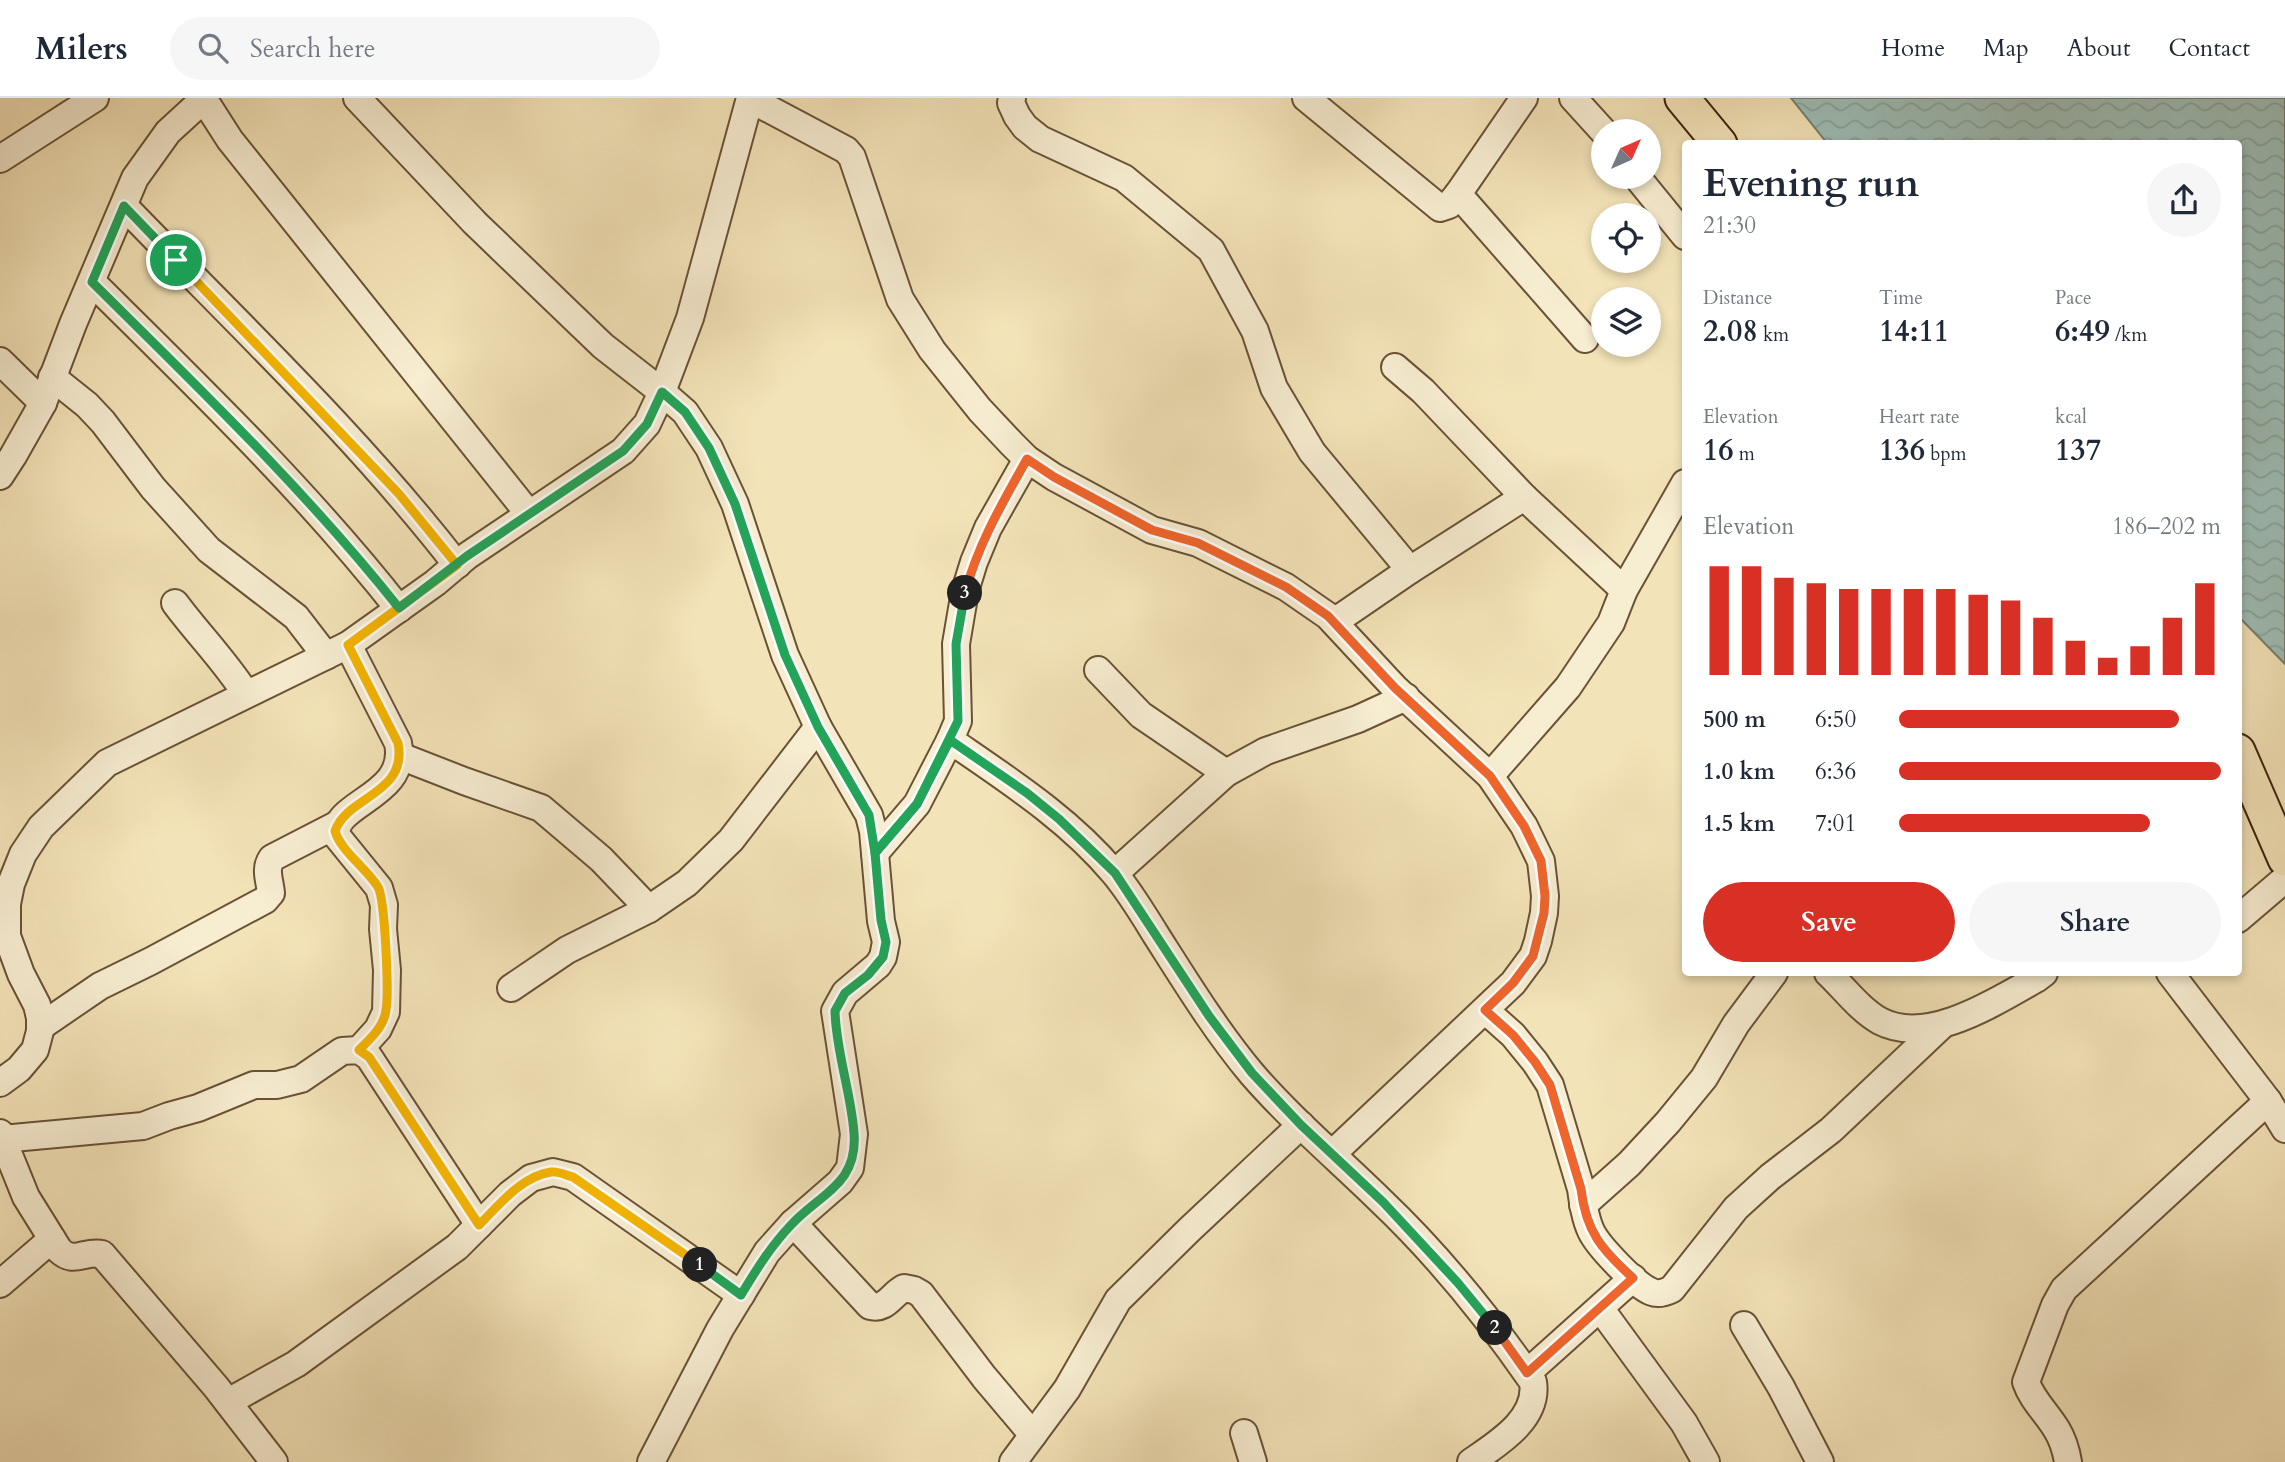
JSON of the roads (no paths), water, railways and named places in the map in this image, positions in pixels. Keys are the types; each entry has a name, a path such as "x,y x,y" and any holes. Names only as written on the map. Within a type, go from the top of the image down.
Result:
{"main road":[{"path":"1682,98 1717,140"},
{"path":"2242,761 2285,859"}],"street":[{"path":"0,159 95,98"},
{"path":"0,475 43,403 135,178 168,132 204,98 230,140 529,514"},
{"path":"358,98 484,233 603,346 685,412 709,448 735,504 785,655 818,727 869,815 886,942 883,957 868,975 845,993 835,1011 854,1134 850,1168 841,1182 793,1223 767,1252 720,1329 651,1462"},
{"path":"1012,98 1017,117 1040,139 1124,178 1211,250 1255,331 1274,388 1312,452 1410,570"},
{"path":"1306,98 1440,208 1448,205 1458,194 1524,98"},
{"path":"1573,98 1593,119"},
{"path":"0,1083 19,1069 35,1050 40,1027 37,1005 21,974 7,936 6,904 23,854 41,827 107,763 337,650 623,451 647,424 690,318 750,99 846,150 852,157 900,299 932,350 980,410 1027,459 1054,477 1152,530 1198,543 1286,587 1334,622 1406,697 1490,776 1524,826 1541,861 1545,896 1544,913 1533,956 1513,983 1332,1154"},
{"path":"1647,189 1682,232"},
{"path":"1458,194 1585,339"},
{"path":"124,206 399,494 457,565"},
{"path":"92,282 242,430 361,560 399,608"},
{"path":"0,361 43,403"},
{"path":"1395,366 1423,391 1524,497 1624,590"},
{"path":"40,1027 100,986 265,900 271,893 267,872 272,858 338,824 392,778 400,756 398,743 337,650 209,550 153,488 103,422 87,405 52,377"},
{"path":"875,853 917,804 958,721 956,644 965,591 988,528 1027,459"},
{"path":"1490,776 1568,687 1611,623 1624,590 1682,488"},
{"path":"1334,622 1524,497"},
{"path":"175,603 195,631 233,673 246,694"},
{"path":"1098,670 1140,715 1226,773"},
{"path":"1115,873 1226,773 1266,751 1358,719 1406,697"},
{"path":"512,988 567,950 649,909 687,883 732,840 818,727"},
{"path":"950,740 1027,793 1059,819 1115,873 1209,1016 1252,1073 1301,1125 1383,1202 1458,1283 1500,1334 1533,1382 1534,1392 1526,1416 1495,1446 1471,1462"},
{"path":"400,756 541,808 601,859 649,909"},
{"path":"338,824 336,835 379,888 384,905 386,1012 378,1029 359,1050"},
{"path":"2242,916 2285,879"},
{"path":"1583,1205 1629,1164 1690,1096 1704,1078 1736,1024 1772,976"},
{"path":"1831,976 1880,1021 1900,1028 1941,1026"},
{"path":"1485,1010 1513,1035 1550,1085 1581,1189 1583,1205 1599,1244 1633,1278 1653,1293 1664,1293 1672,1289 1736,1208 1831,1130 1941,1026 1983,1008 2040,976"},
{"path":"2174,976 2268,1101 2285,1129"},
{"path":"274,1462 228,1402 102,1254 93,1252 73,1258 64,1256 26,1197 1,1136 143,1126 198,1108 254,1085 290,1083 301,1079 342,1051 359,1050 369,1057 479,1225"},
{"path":"2068,1462 2058,1430 2029,1392 2026,1382 2059,1295 2268,1101"},
{"path":"1013,1462 1067,1390 1118,1300 1301,1125"},
{"path":"228,1402 296,1364 457,1247 510,1194 531,1178 553,1172 573,1177 741,1295"},
{"path":"793,1223 870,1306 884,1306 904,1288 921,1294 984,1377 1033,1435"},
{"path":"0,1284 52,1239"},
{"path":"1527,1373 1633,1278"},
{"path":"1600,1308 1684,1423 1706,1462"},
{"path":"1744,1325 1781,1387 1820,1462"},
{"path":"1244,1433 1253,1462"}],"water":[{"path":"1791,98 2285,98 2285,664 2242,620 2242,140 1825,140"}]}
